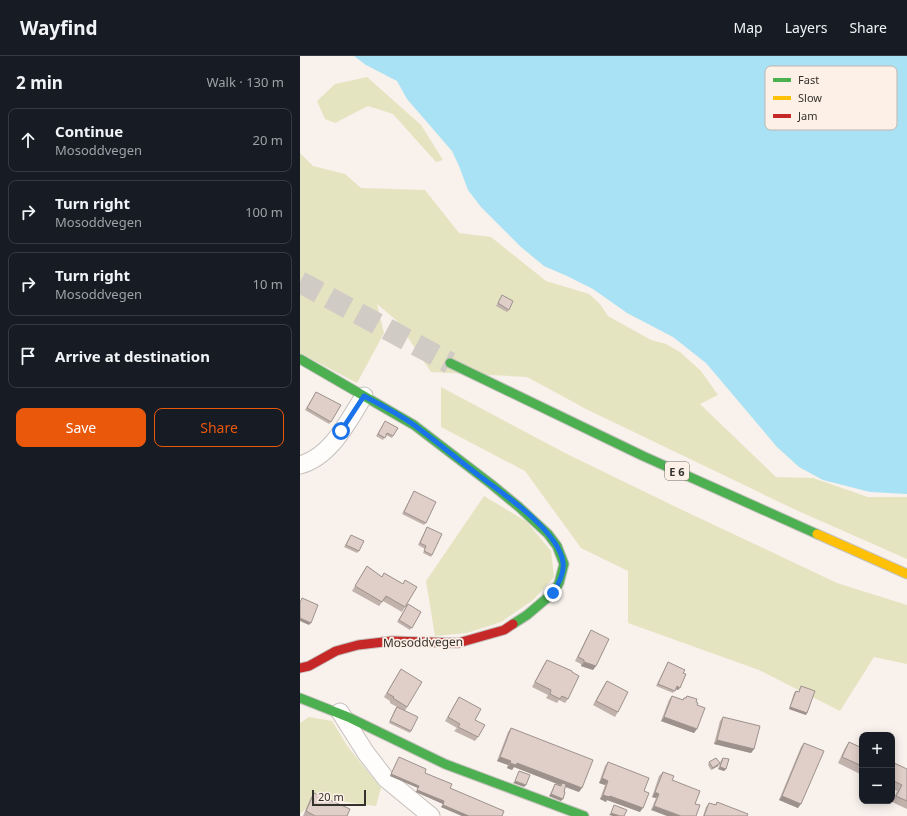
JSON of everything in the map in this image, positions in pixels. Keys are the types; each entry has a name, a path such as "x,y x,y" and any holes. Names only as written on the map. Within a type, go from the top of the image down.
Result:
{"main road":[{"name":"Mosoddvegen","path":"300,359 414,425 519,507 548,534 557,546 564,564 559,583 553,593 535,609 514,624 486,636 458,643 392,642 358,645 336,651 309,666 300,668"},
{"name":"E 6","path":"450,363 643,456 907,574"},
{"path":"300,698 340,712 424,755 452,767 584,816"}],"street":[{"path":"300,465 313,460 322,453 341,431 364,396"},
{"path":"340,712 366,753 386,779 431,816"}],"green space":[{"path":"367,77 421,125 443,160 436,162 393,114 368,106 335,123 325,119 317,101 335,84"},
{"path":"300,153 313,166 345,174 361,188 425,190 459,233 491,237 546,281 589,294 600,304 608,316 651,340 666,344 680,352 701,371 718,395 700,404 776,477 813,478 868,497 907,497 907,559 796,510 588,410 527,377 431,372 396,320 377,304 384,333 357,383 300,353"},
{"path":"441,387 565,453 837,583 907,605 907,664 874,657 840,711 759,670 628,623 628,571 581,548 525,471 441,427"},
{"path":"484,496 527,522 551,551 554,577 533,600 501,622 467,633 435,636 426,581"},
{"path":"309,717 332,721 348,747 381,788 376,806 317,798 300,814 300,723"}],"water":[{"path":"354,56 907,56 907,494 870,492 823,480 799,467 777,447 706,363 673,337 627,313 593,289 544,266 521,247 481,207 468,190 452,151 407,99 397,81 366,65"}],"building":[{"path":"502,295 513,301 509,310 498,303"},
{"path":"316,392 341,405 331,422 307,408"},
{"path":"385,421 398,428 393,436 387,433 385,438 378,434"},
{"path":"414,491 436,502 426,523 404,512"},
{"path":"427,527 442,534 432,555 424,551 426,546 420,543"},
{"path":"351,535 364,541 359,551 346,545"},
{"path":"367,566 382,577 384,573 403,584 405,580 417,587 405,607 386,596 382,602 355,586"},
{"path":"302,598 318,605 311,623 300,618 300,603"},
{"path":"408,604 421,612 412,628 399,620"},
{"path":"591,630 609,639 596,666 584,662 584,660 578,657"},
{"path":"547,660 572,671 579,676 568,699 562,696 560,699 550,694 551,690 535,682"},
{"path":"668,662 685,670 683,673 686,674 680,688 677,686 675,691 658,684"},
{"path":"401,669 422,682 407,707 387,693"},
{"path":"607,681 628,692 618,712 596,701"},
{"path":"801,686 815,691 807,713 790,707 796,691 799,692"},
{"path":"672,696 683,700 687,696 697,699 697,705 705,708 697,729 664,717"},
{"path":"459,697 481,709 475,720 485,725 478,737 458,727 460,724 448,717"},
{"path":"397,707 418,717 411,731 390,721"},
{"path":"723,717 760,726 754,749 717,740"},
{"path":"511,728 593,760 582,788 517,763 516,765 510,763 511,761 500,757"},
{"path":"849,742 859,747 859,765 842,757"},
{"path":"804,743 824,751 801,804 782,796"},
{"path":"399,757 426,769 425,773 452,784 450,788 504,811 502,816 469,816 443,805 444,801 417,790 419,786 391,774"},
{"path":"716,758 720,763 713,768 709,762"},
{"path":"723,758 729,759 726,769 720,767"},
{"path":"608,762 649,778 644,791 649,793 643,808 610,796 603,795 608,781 602,778"},
{"path":"895,763 907,769 907,801 896,796 902,785 895,782"},
{"path":"519,771 530,775 526,785 515,781"},
{"path":"663,772 674,776 672,780 700,791 695,804 700,805 696,816 681,816 654,806 659,794 655,792"},
{"path":"562,783 566,784 563,799 551,794 555,784 561,786"},
{"path":"314,793 350,809 347,816 315,816 306,811"},
{"path":"717,802 748,814 747,816 704,816 709,803 716,805"},
{"path":"614,805 627,810 624,816 611,813"}],"tunnel":[{"path":"300,282 450,363"}],"traffic: fast":[{"path":"300,359 414,425 491,484 548,534 557,546 564,564 559,583 553,593 527,615 513,624"},
{"path":"450,363 643,456 817,534"},
{"path":"300,698 348,717 445,764 584,816"}],"traffic: slow":[{"path":"817,534 907,574"}],"traffic: jam":[{"path":"300,668 309,666 336,651 358,645 392,641 458,643 504,630 513,624"}],"route":[{"path":"341,431 364,396 414,425 446,449 519,507 548,534 557,546 564,564 559,583 553,593"}]}
